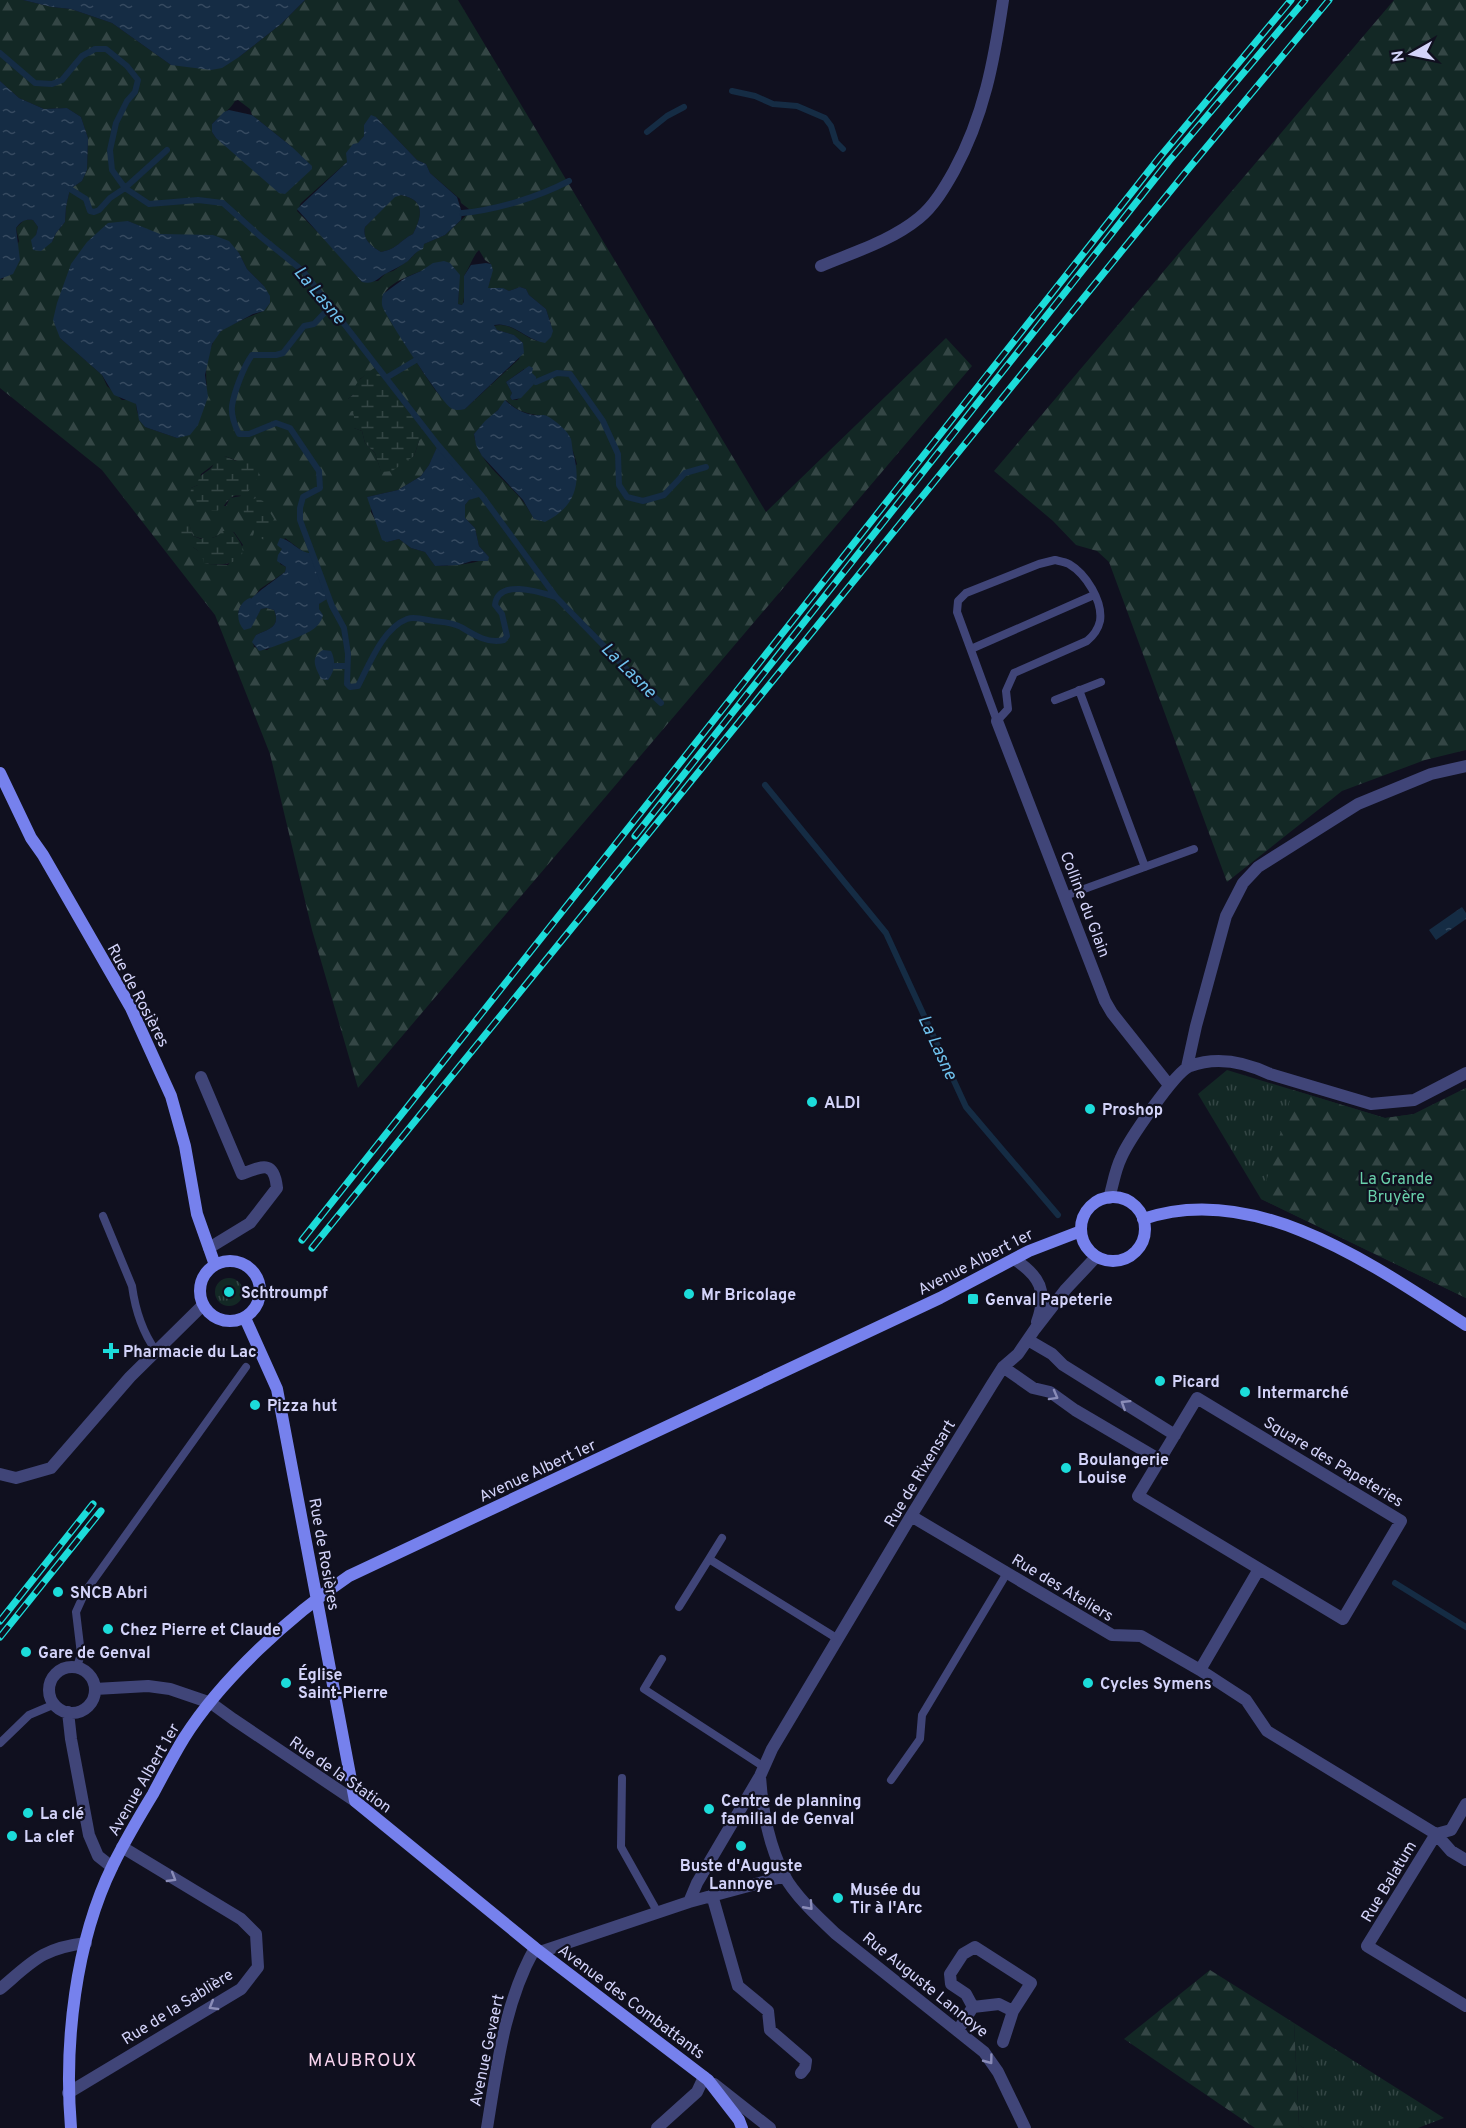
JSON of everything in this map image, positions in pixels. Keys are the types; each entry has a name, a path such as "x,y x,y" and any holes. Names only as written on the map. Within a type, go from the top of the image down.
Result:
{"main road":[{"name":"Rue de Rosières","path":"0,773 31,838 43,855 130,1008 171,1096 185,1146 197,1214 215,1265"},
{"path":"1120,1198 1130,1202 1143,1218 1144,1234 1138,1248 1127,1258 1118,1262 1096,1257 1083,1241 1081,1231 1083,1219 1088,1209 1097,1201 1120,1198"},
{"path":"1143,1218 1155,1214 1200,1210 1245,1213 1283,1224 1320,1238 1370,1265 1466,1325"},
{"name":"Avenue Albert 1er","path":"71,2128 68,2093 71,2021 86,1942 112,1866 185,1737 228,1681 316,1598 349,1576 919,1308 1049,1242 1081,1231"},
{"path":"229,1261 245,1264 256,1276 261,1291 257,1307 245,1318 230,1322 219,1320 209,1314 203,1305 200,1287 202,1278 215,1265 229,1261"},
{"name":"Rue de Rosières","path":"245,1318 277,1389 355,1801"},
{"name":"Rue de la Station","path":"355,1801 538,1950"},
{"name":"Avenue des Combattants","path":"538,1950 706,2078"},
{"path":"706,2078 739,2120 742,2128"}],"street":[{"path":"821,266 892,236 921,217 945,188 968,147 979,115 993,64 1003,0"},
{"name":"Colline du Glain","path":"997,721 1108,1007 1168,1084"},
{"path":"1188,1067 1196,1026 1226,916 1243,883 1258,867 1358,804 1431,774 1466,766"},
{"path":"1109,1198 1121,1157 1168,1084 1188,1067 1210,1061 1227,1061 1255,1067 1270,1074 1371,1104 1414,1100 1466,1073"},
{"path":"201,1077 242,1174 268,1167 274,1172 278,1188 250,1223 209,1248"},
{"name":"Rue de Rixensart","path":"689,1902 697,1883 762,1772 772,1749 911,1516 1004,1367 1018,1354 1066,1289 1096,1257"},
{"name":"Rue de Rixensart","path":"1014,1259 1030,1270 1040,1284 1042,1307 1035,1329"},
{"path":"0,1474 16,1479 51,1468 130,1377 203,1305"},
{"path":"1028,1340 1052,1354 1063,1365 1175,1435"},
{"path":"1004,1367 1033,1388 1050,1392 1075,1410 1160,1460"},
{"name":"Square des Papeteries","path":"1197,1398 1401,1521 1343,1619 1138,1496 1175,1435 1197,1398"},
{"name":"Rue des Ateliers","path":"911,1516 1112,1635 1141,1636 1200,1671 1246,1700 1267,1731 1436,1834 1451,1851 1466,1860"},
{"path":"1200,1671 1259,1569"},
{"path":"76,1667 90,1674 95,1689 94,1697 86,1708 76,1712 68,1712 55,1704 50,1695 51,1680 62,1669 76,1667"},
{"name":"Rue de la Station","path":"95,1689 148,1686 170,1689 212,1702 233,1719 355,1801"},
{"name":"Avenue Albert 1er","path":"68,1712 89,1835 98,1856 112,1866"},
{"name":"Rue Auguste Lannoye","path":"762,1772 762,1804 771,1839 785,1876 836,1934 984,2052 998,2072 1025,2128"},
{"name":"Rue Balatum","path":"1466,1804 1451,1830 1436,1834 1367,1946 1466,2006"},
{"name":"Rue de la Sablière","path":"68,2093 241,1989 258,1967 256,1935 241,1919 122,1847"},
{"path":"538,1950 712,1895 785,1876"},
{"path":"712,1895 738,1986 768,2011 770,2030 806,2061 801,2073"},
{"path":"0,1989 39,1955 64,1945 86,1942"},
{"path":"973,2007 966,1994 951,1984 950,1974 963,1954 975,1947 1031,1983 1013,2011 1003,2042"},
{"name":"Avenue Gevaert","path":"487,2128 504,2030 518,1980 538,1950"},
{"path":"973,2007 999,2004 1013,2011"},
{"path":"958,2030 973,2007"},
{"path":"657,2128 697,2092 706,2078"},
{"name":"Avenue des Combattants","path":"706,2078 770,2128"}],"lane":[{"path":"1055,560 1068,563 1089,584 1099,607 1100,621 1095,633 1087,641 1014,673 1006,691 1008,709 997,721 971,649 957,612 958,601 966,593 1039,564 1055,560"},
{"path":"971,649 1094,595"},
{"path":"1054,700 1101,682"},
{"path":"1079,690 1145,867"},
{"path":"1065,896 1194,849"},
{"path":"103,1216 132,1286 146,1334 156,1351"},
{"path":"76,1667 81,1654 76,1612 85,1592 246,1367"},
{"path":"679,1607 722,1538"},
{"path":"710,1559 838,1639"},
{"path":"891,1780 920,1739 922,1715 1007,1573"},
{"path":"662,1659 644,1689 762,1772"},
{"path":"0,1743 29,1715 55,1704"},
{"path":"622,1778 621,1847 658,1913"}],"green space":[{"path":"0,0 23,0 71,9 112,23 171,65 239,57 281,24 305,0 458,0 766,512 946,338 972,366 358,1088 312,930 270,754 215,615 102,470 0,388 0,279 3,279 19,241 16,228 24,220 33,220 38,227 36,235 52,242 65,222 70,189 82,181 87,170 88,138 81,117 67,108 44,109 19,98 0,81","holes":["238,100 250,109 252,115 292,147 216,138 212,132 212,124","376,117 417,160 426,164 430,173 460,199 470,212 445,235 424,244 409,260 386,273 378,281 362,282 297,211 301,203 347,162 347,158 364,136 364,125","128,221 160,235 213,235 239,253 247,269 264,286 264,311 228,326 213,342 208,357 207,385 177,438 145,427 137,412 136,404 131,400 122,400 107,386 102,375 60,338","479,250 485,260 491,264 491,278 487,288 509,291 520,287 526,289 529,295 546,309 551,324 537,341 511,327 494,326 497,330 514,335 523,343 519,359 465,409 437,392 388,314 383,296 389,287 421,271 459,288 458,304 463,305 464,276","377,367 419,441 414,456 381,471 375,453 365,443 362,431 354,428 354,415 348,399 354,394 360,379","524,369 530,388 517,400 512,400 510,397 512,393 506,382","506,400 524,412 546,416 573,451 577,464 534,519 521,499 486,461 476,444 474,434","438,446 481,495 469,500 465,505 465,518 475,528 479,546 489,557 471,563 435,566 425,552 411,548 399,539 387,542 371,512 371,504 367,497 398,490 421,476","225,456 237,461 250,461 241,496 230,498 226,506 200,505 191,488 198,485 201,474","189,524 193,536 209,538 224,531 234,532 243,545 228,565 208,564 200,552 187,543","285,538 305,553 312,553 325,599 319,604 319,609 267,650 254,647 253,642 256,635 275,624 274,610 261,609 258,614 238,613 246,600 253,598 260,589 285,572 286,567 280,564 282,549 280,547"]},
{"path":"1394,0 1466,0 1466,750 1425,760 1342,791 1227,882 1109,562 1097,551 1076,545 1053,521 994,471"},
{"path":"395,196 409,197 418,205 420,215 418,221 413,234 391,249 381,252 366,239 365,227"},
{"path":"377,366 428,431 419,441 414,456 392,471 381,472 375,453 365,443 362,431 354,428 354,415 347,405 358,382"},
{"path":"225,456 240,461 249,460 255,463 259,472 244,496 234,496 220,509 212,511 190,498 191,488 198,485 200,476 212,467 217,458"},
{"path":"256,498 263,501 274,519 265,540 253,536 254,531 245,518 246,502"},
{"path":"185,522 189,523 193,536 201,539 215,537 226,530 232,531 242,547 239,558 227,563 204,563 197,550 176,540 174,527"},
{"name":"La Grande Bruyère","path":"1227,1070 1385,1118 1414,1114 1466,1088 1466,1298 1261,1199 1198,1094"},
{"name":"La Grande Bruyère","path":"1466,1088 1466,1298 1261,1199 1293,1090 1385,1118 1414,1114"},
{"path":"229,1278 239,1282 243,1292 239,1302 229,1306 219,1302 215,1292 219,1282"},
{"path":"1210,1970 1294,2023 1299,2125 1304,2128 1255,2128 1124,2039"},
{"path":"1294,2023 1444,2118 1418,2128 1304,2128 1299,2125"}],"water":[{"path":"23,0 305,0 281,24 239,57 222,68 211,70 171,65 112,23 71,9"},
{"path":"0,81 19,98 44,109 67,108 81,117 88,138 87,170 82,181 70,189 65,222 52,242 41,251 33,250 31,240 36,235 38,227 33,220 25,220 20,224 16,228 20,260 13,274 0,279"},
{"path":"229,110 252,115 292,147 312,166 312,169 285,194 279,193 212,132 212,124"},
{"path":"371,115 376,117 417,160 426,164 430,173 457,197 462,213 461,220 445,235 424,244 423,249 416,252 408,261 370,283 362,282 297,209 347,162 346,153 364,136 364,125","holes":["401,195 415,201 420,210 413,234 391,249 381,252 366,239 365,227 395,197"]},
{"path":"128,221 160,234 213,235 229,241 239,253 247,269 264,286 270,296 270,303 264,311 253,314 221,331 212,344 205,375 208,397 198,425 190,435 177,438 145,427 139,420 136,404 114,395 102,375 60,338 53,320 71,264 87,242 108,223"},
{"path":"444,261 450,263 460,275 458,304 462,305 464,302 464,276 471,265 491,264 493,270 488,288 503,288 509,291 520,287 526,289 529,295 546,309 553,331 545,343 513,328 494,325 497,330 514,335 523,343 524,353 465,409 460,410 455,410 445,403 387,316 382,304 383,294 405,278 433,263"},
{"path":"529,366 533,368 532,373 536,377 536,382 521,398 512,400 510,397 512,393 506,382"},
{"path":"505,400 521,411 533,415 545,415 564,429 571,439 577,474 574,493 563,509 545,522 534,519 523,500 482,456 476,445 474,434"},
{"path":"438,445 482,496 469,500 465,505 465,518 475,528 479,546 489,557 488,561 435,566 425,552 411,548 399,539 387,542 382,540 367,497 398,490 421,476"},
{"path":"280,538 312,553 330,597 319,604 323,615 314,629 294,639 259,651 252,642 256,635 275,624 274,610 261,609 251,628 244,630 238,615 240,607 246,600 285,572 286,567 277,561 282,549 277,545"},
{"path":"323,650 331,651 334,658 333,670 328,680 321,679 315,663 316,656"},
{"path":"1462,907 1466,913 1466,919 1436,940 1429,930"}],"waterway":[{"name":"La Lasne","path":"0,53 35,83 52,84 62,80 82,56 95,49 106,49 127,66 138,80 135,92 127,101 116,123 110,150 112,170 125,188 149,204 198,200 223,203 303,271 438,445 482,496 556,597 661,703"},
{"path":"732,91 755,96 773,104 797,106 825,118 831,126 836,142 843,149"},
{"path":"647,132 667,116 684,107"},
{"path":"70,189 86,199 90,211 99,210 167,150"},
{"path":"462,213 517,202 569,181"},
{"path":"331,306 314,324 304,326 283,353 252,355 240,379 232,409 239,434 249,434 276,423 290,428 319,471 320,488 303,497 300,520 332,606 344,628 348,654 347,684 350,687 358,686 384,639 391,630 407,619 417,618 451,623 481,638 498,641 504,640 507,636 502,614 495,605 498,597 504,592 521,589 556,597"},
{"path":"386,378 416,360"},
{"path":"536,382 557,373 570,374 603,421 618,454 619,485 627,497 643,501 664,495 685,473 706,467"},
{"path":"335,666 347,666"},
{"name":"La Lasne","path":"765,785 886,933 966,1107 1058,1215"},
{"name":"La Lasne","path":"1395,1583 1466,1627"}],"railway":[{"path":"302,1240 1159,158 1291,0"},
{"path":"635,836 1169,161 1305,0"},
{"path":"312,1248 1185,173 1329,0"},
{"path":"0,1621 93,1504"},
{"path":"0,1637 101,1511"}],"place":[{"name":"ALDI","path":"812,1102"},
{"name":"Proshop","path":"1090,1109"},
{"name":"Schtroumpf","path":"229,1292"},
{"name":"Mr Bricolage","path":"689,1294"},
{"name":"Genval Papeterie","path":"973,1299"},
{"name":"Pharmacie du Lac","path":"111,1351"},
{"name":"Picard","path":"1160,1381"},
{"name":"Intermarché","path":"1245,1392"},
{"name":"Pizza hut","path":"255,1405"},
{"name":"Boulangerie Louise","path":"1066,1468"},
{"name":"SNCB Abri","path":"58,1592"},
{"name":"Chez Pierre et Claude","path":"108,1629"},
{"name":"Gare de Genval","path":"26,1652"},
{"name":"Église Saint-Pierre","path":"286,1683"},
{"name":"Cycles Symens","path":"1088,1683"},
{"name":"Centre de planning familial de Genval","path":"709,1809"},
{"name":"La clé","path":"28,1813"},
{"name":"La clef","path":"12,1836"},
{"name":"Buste d'Auguste Lannoye","path":"741,1846"},
{"name":"Musée du Tir à l'Arc","path":"838,1898"}],"district":[{"name":"MAUBROUX","path":"363,2060"}]}
